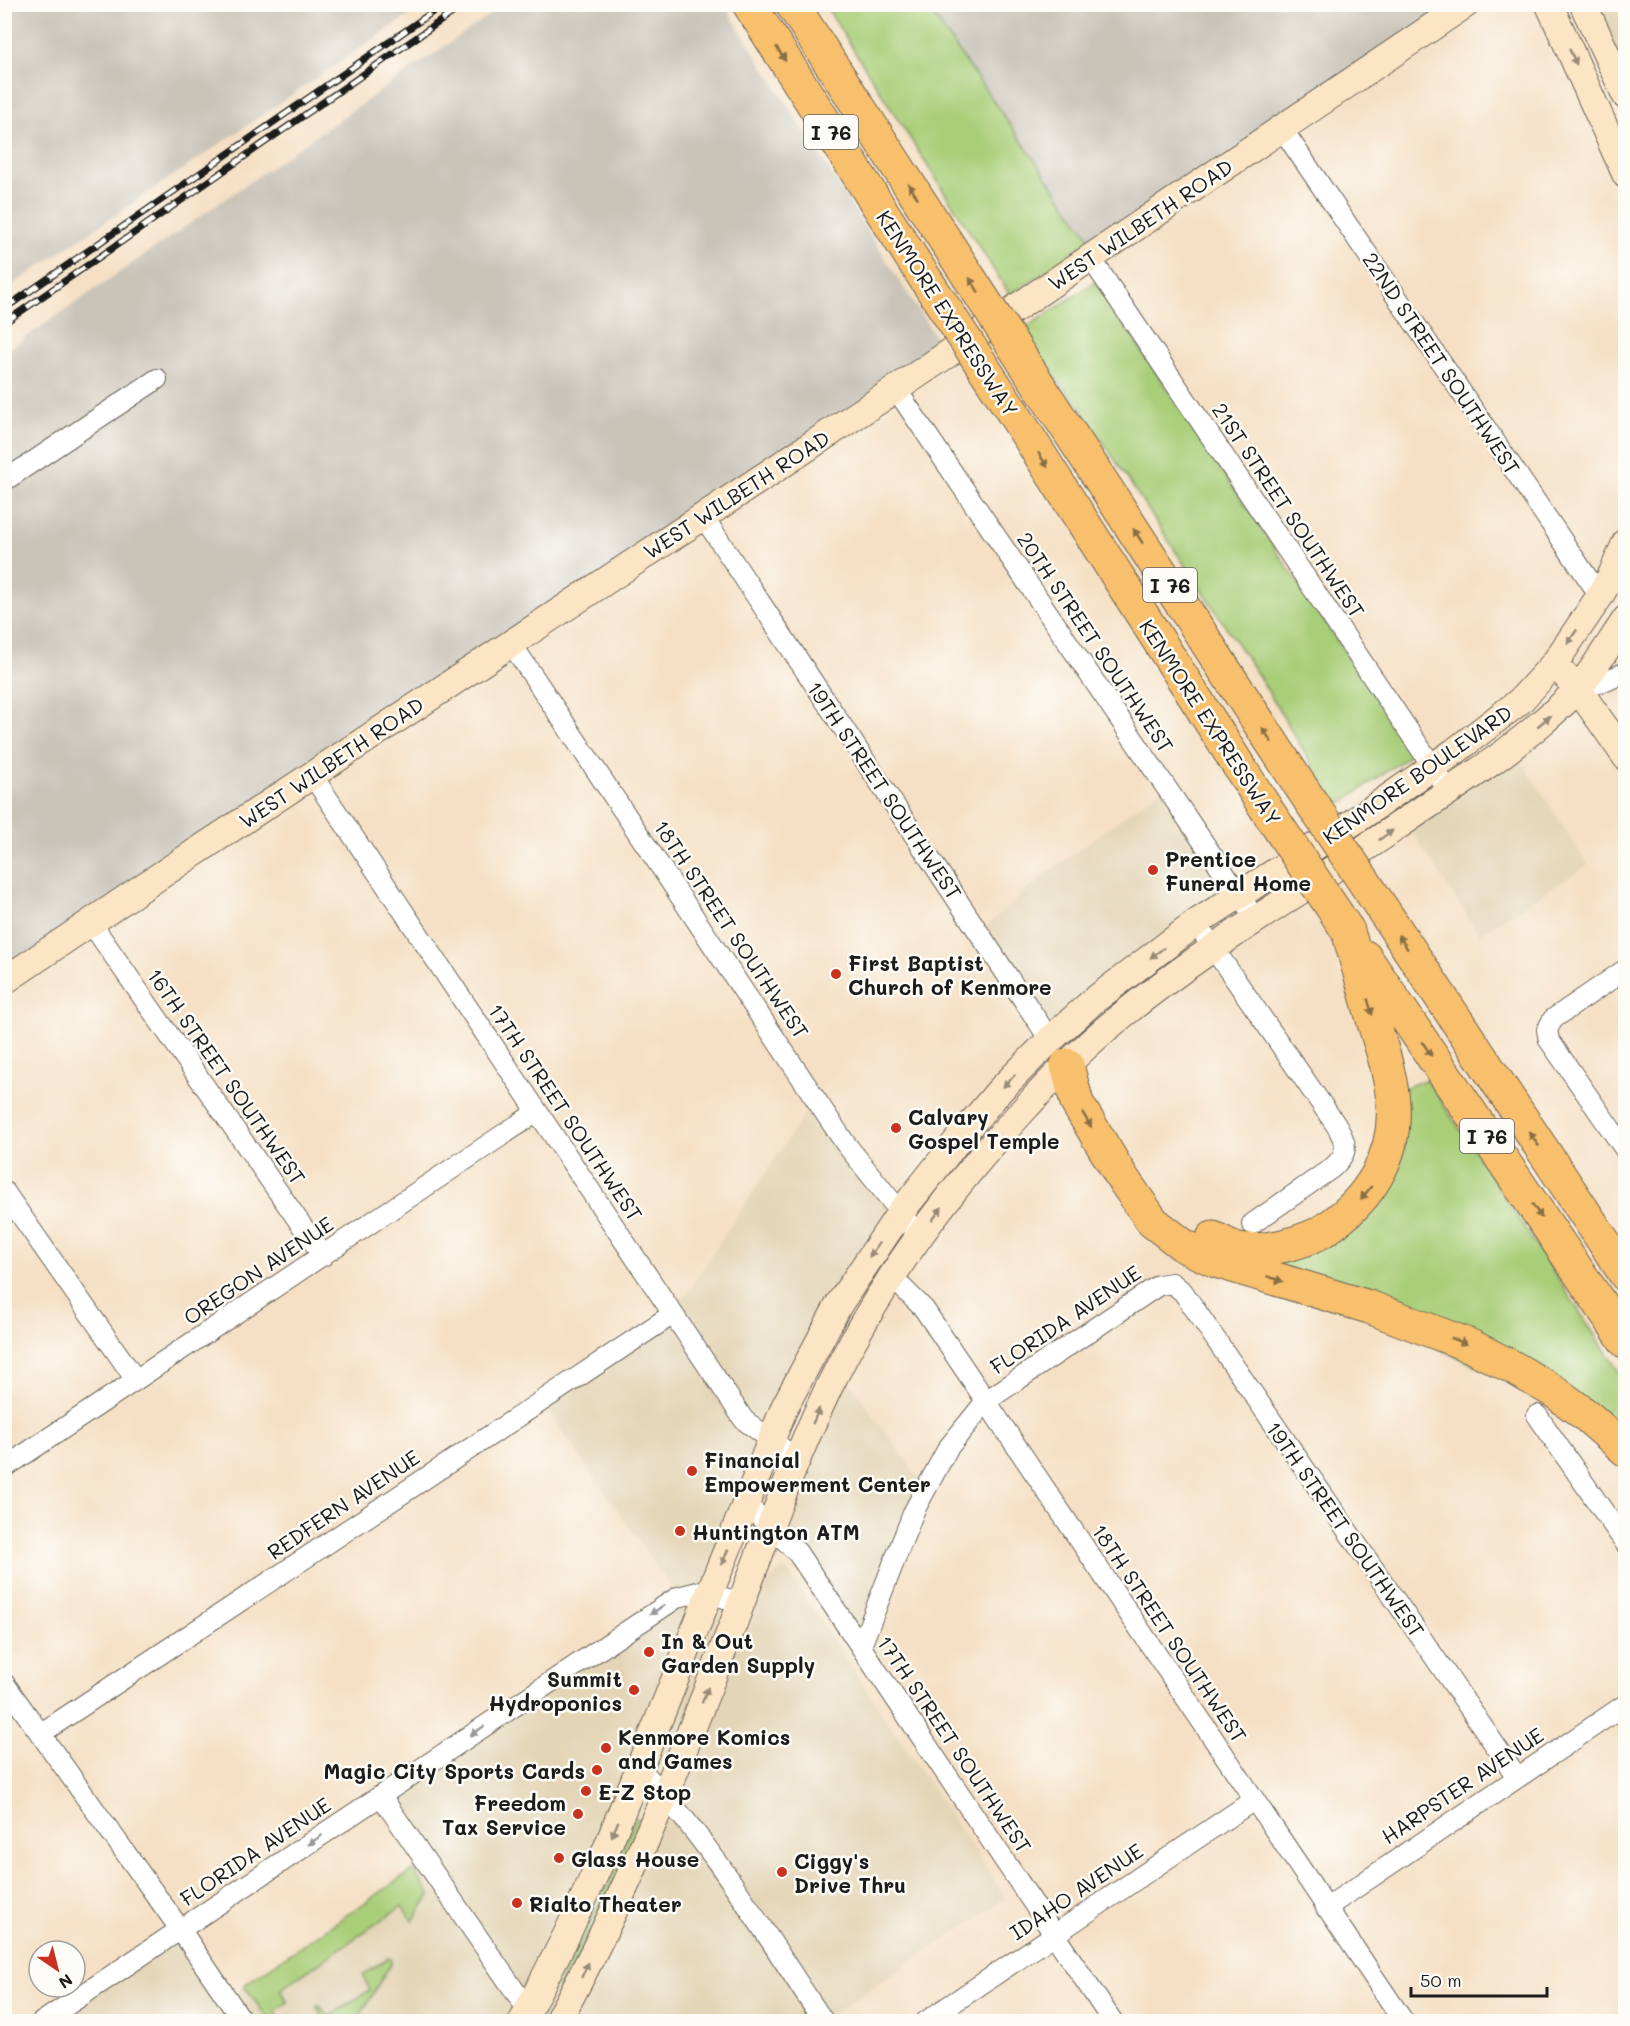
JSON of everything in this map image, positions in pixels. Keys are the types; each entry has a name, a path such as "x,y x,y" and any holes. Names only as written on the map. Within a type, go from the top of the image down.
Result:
{"highway":[{"name":"KENMORE EXPRESSWAY","path":"749,4 1265,807 1626,1342"},
{"name":"KENMORE EXPRESSWAY","path":"792,4 1299,784 1626,1275"},
{"path":"1058,1052 1095,1092 1150,1183 1180,1218 1207,1236 1238,1249 1270,1248 1320,1233 1339,1220 1370,1190 1391,1140 1394,1104 1388,1069 1348,931"},
{"path":"1058,1052 1077,1103 1123,1179 1154,1222 1184,1246 1216,1261 1369,1307 1471,1346 1515,1368 1555,1392 1626,1450"}],"main road":[{"name":"WEST WILBETH ROAD","path":"4,981 896,389 1283,130 1466,4"},
{"path":"1549,4 1626,175"},
{"path":"1583,4 1626,96"},
{"name":"KENMORE BOULEVARD","path":"557,2022 578,1984 666,1795 797,1459 831,1383 891,1276 964,1178 1017,1116 1058,1052 1098,997 1196,923 1356,820 1475,737 1520,701 1554,664 1600,596 1626,542"},
{"name":"KENMORE BOULEVARD","path":"528,2018 588,1892 640,1769 785,1406 839,1304 900,1213 1000,1090 1058,1052 1107,1028 1214,948 1512,747 1578,688 1626,619"},
{"path":"1554,664 1578,688 1626,757"}],"street":[{"name":"22ND STREET SOUTHWEST","path":"1283,130 1600,596"},
{"name":"21ST STREET SOUTHWEST","path":"1090,257 1449,791"},
{"path":"4,481 157,379"},
{"name":"20TH STREET SOUTHWEST","path":"896,389 1256,920"},
{"name":"19TH STREET SOUTHWEST","path":"703,516 1058,1052"},
{"name":"18TH STREET SOUTHWEST","path":"511,643 839,1134 920,1238"},
{"path":"1578,688 1606,681 1626,672"},
{"name":"17TH STREET SOUTHWEST","path":"312,775 744,1420 797,1459"},
{"name":"16TH STREET SOUTHWEST","path":"91,923 323,1256"},
{"path":"1196,923 1344,1138 1346,1149 1342,1159 1252,1224"},
{"path":"1626,969 1553,1019 1547,1030 1549,1040 1626,1150"},
{"name":"OREGON AVENUE","path":"4,1468 537,1112"},
{"path":"4,1191 136,1380"},
{"name":"18TH STREET SOUTHWEST","path":"891,1276 924,1309 1404,2022"},
{"name":"19TH STREET SOUTHWEST","path":"1172,1283 1183,1292 1517,1777"},
{"name":"FLORIDA AVENUE","path":"861,1646 914,1510 948,1448 986,1401 1159,1285 1172,1283"},
{"name":"REDFERN AVENUE","path":"40,1734 673,1314"},
{"path":"1537,1415 1626,1544"},
{"name":"17TH STREET SOUTHWEST","path":"746,1504 797,1552 1113,2022"},
{"name":"FLORIDA AVENUE","path":"42,2022 678,1597 702,1591 741,1603"},
{"path":"4,1683 180,1929 243,2022"},
{"name":"HARPSTER AVENUE","path":"1326,1908 1626,1704"},
{"path":"640,1769 666,1795 706,1846 824,2022"},
{"path":"381,1796 528,2018"},
{"name":"IDAHO AVENUE","path":"925,2022 1254,1800"}],"shaded area":[{"path":"5,4 424,4 424,5 5,290"},
{"path":"504,5 724,5 946,354 5,981 5,352"},
{"path":"926,5 1466,5 1099,251"},
{"path":"1593,5 1625,5 1626,72"},
{"path":"1512,747 1588,865 1479,934 1405,821"},
{"path":"1161,789 1232,894 1050,1031 983,929 1039,879"},
{"path":"815,1098 900,1213 772,1441 673,1314"},
{"path":"671,1322 766,1442 705,1588 676,1594 546,1408"},
{"path":"842,1372 924,1485 860,1636 776,1525"},
{"path":"783,1569 787,1571 1006,1898 823,2021 42,2022 76,1999 87,1999 87,1992 180,1929 227,1997 425,1861 381,1796 678,1597 741,1603"}],"green space":[{"path":"825,5 926,5 1091,240 1010,295"},
{"path":"1095,282 1413,753 1337,806 1258,675 1077,403 1031,349 1021,331"},
{"path":"1427,1079 1625,1381 1625,1435 1262,1266 1345,1232 1381,1199 1404,1150 1402,1089"},
{"path":"636,1818 642,1820 563,1989 557,1987 599,1903"},
{"path":"413,1870 430,1895 413,1921 402,1906 280,1990 288,2002 275,2011 281,2021 269,2021 244,1985"},
{"path":"387,1958 391,1959 391,1963 357,2021 340,2021 337,2017 325,2021 317,2008 318,2005 328,2017 370,1990 363,1976"}],"railway":[{"path":"4,309 444,4"},
{"path":"4,323 465,4"}],"place":[{"name":"Prentice Funeral Home","path":"1153,870"},
{"name":"First Baptist Church of Kenmore","path":"836,974"},
{"name":"Calvary Gospel Temple","path":"896,1128"},
{"name":"Financial Empowerment Center","path":"692,1471"},
{"name":"Huntington ATM","path":"680,1531"},
{"name":"In & Out Garden Supply","path":"649,1652"},
{"name":"Summit Hydroponics","path":"634,1690"},
{"name":"Kenmore Komics and Games","path":"606,1748"},
{"name":"Magic City Sports Cards","path":"597,1770"},
{"name":"E-Z Stop","path":"586,1791"},
{"name":"Freedom Tax Service","path":"578,1814"},
{"name":"Glass House","path":"559,1858"},
{"name":"Ciggy's Drive Thru","path":"782,1872"},
{"name":"Rialto Theater","path":"517,1903"}]}
